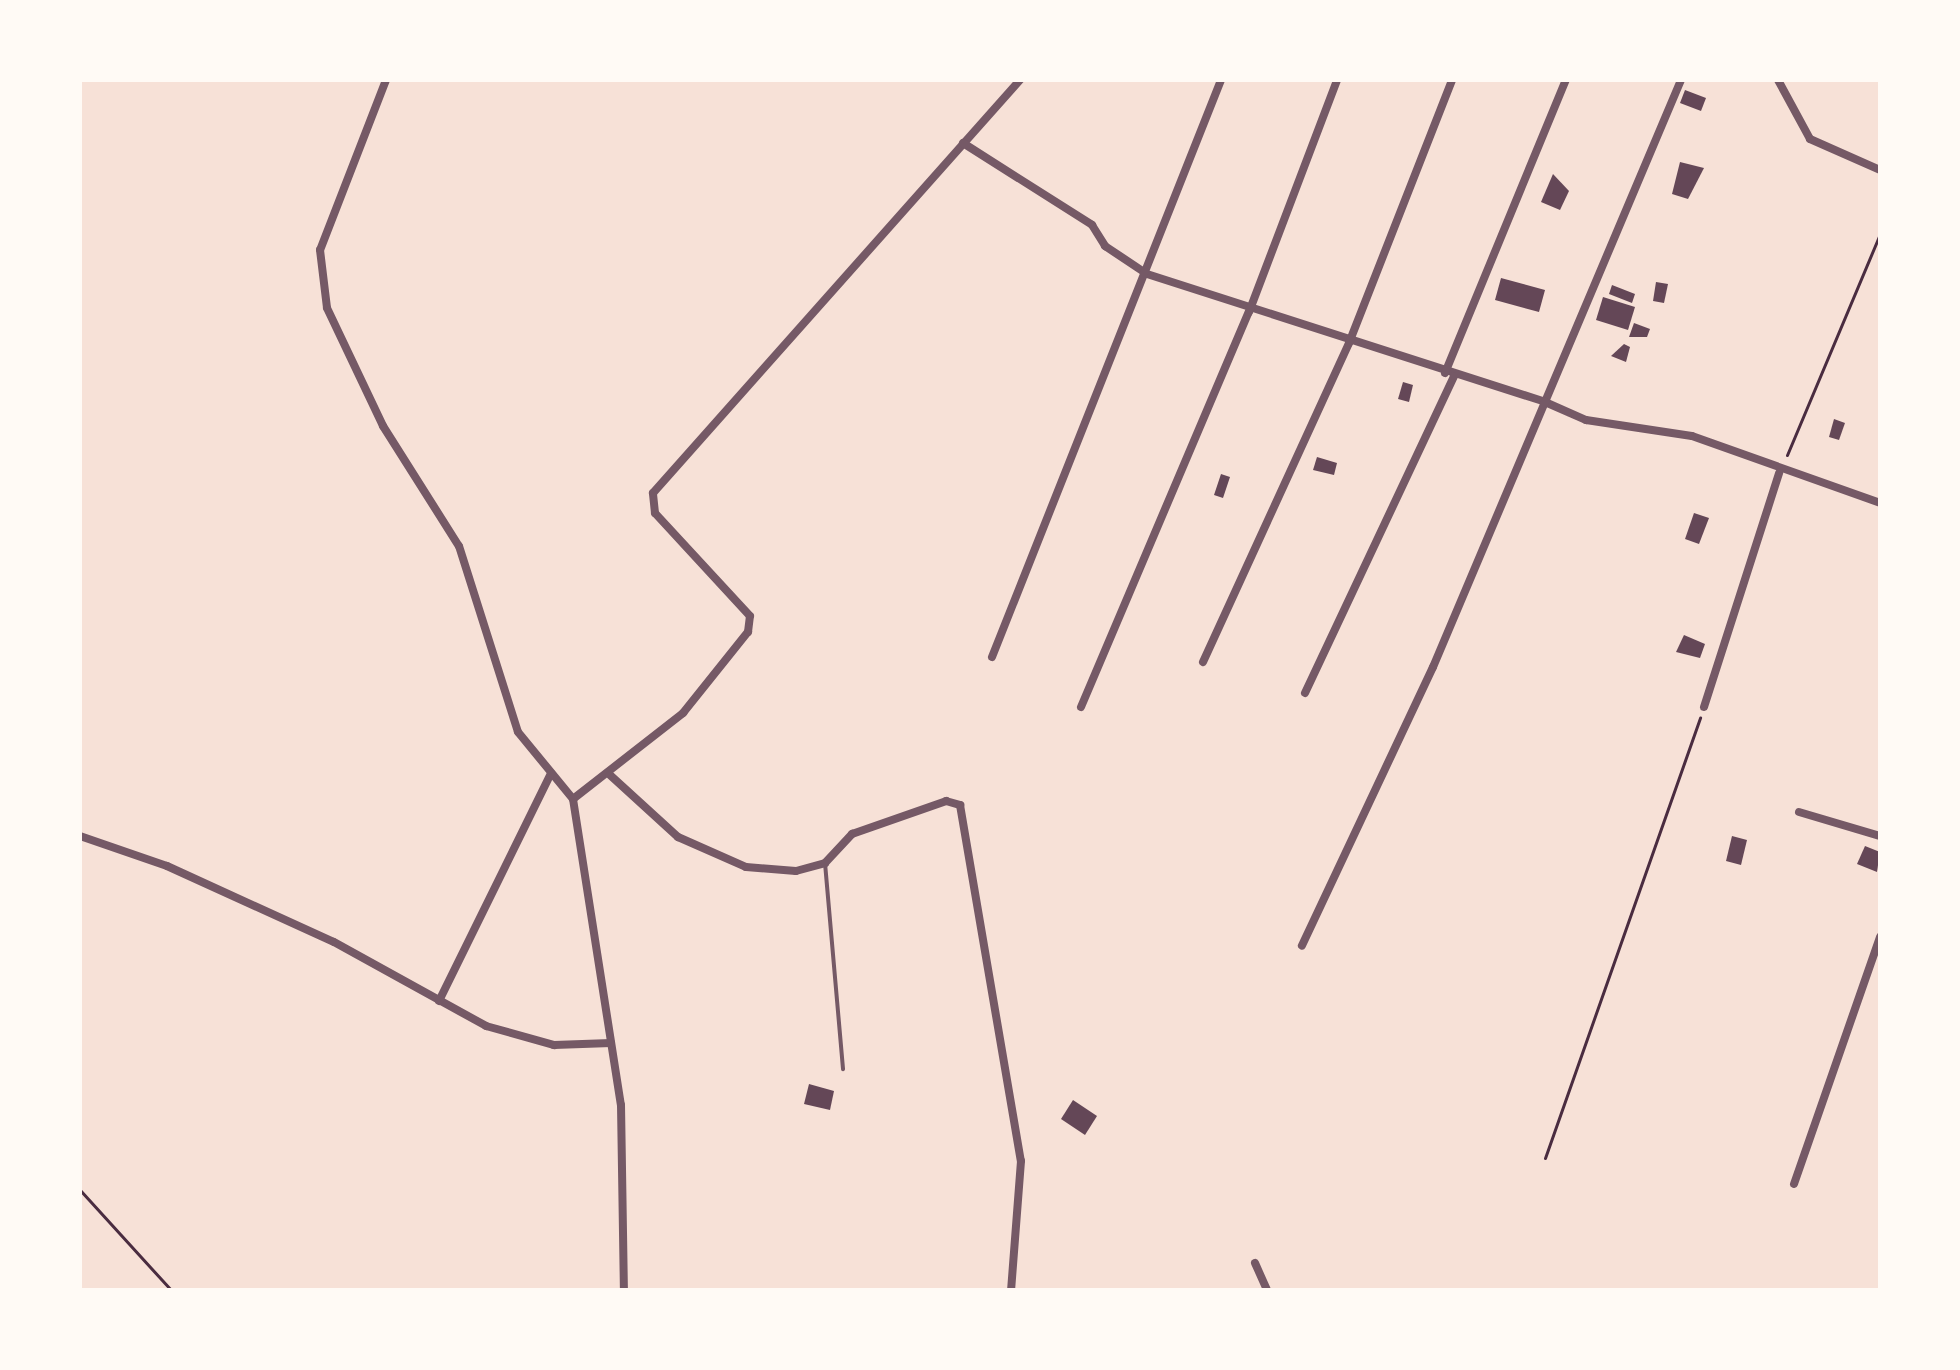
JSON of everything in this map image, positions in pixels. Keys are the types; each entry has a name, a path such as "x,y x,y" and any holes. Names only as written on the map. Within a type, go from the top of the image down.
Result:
{"street":[{"path":"386,80 320,250 327,308 383,426 459,546 502,693 518,732 573,799 621,1105 624,1290"},
{"path":"573,799 610,775 683,713 748,632 750,616 655,513 653,493 1020,80"},
{"path":"992,657 1147,274 1221,80"},
{"path":"1081,707 1249,312 1337,80"},
{"path":"1203,662 1349,343 1452,80"},
{"path":"1305,693 1449,374 1566,80"},
{"path":"1302,946 1433,667 1681,80"},
{"path":"1778,80 1810,139 1880,170"},
{"path":"963,143 1092,225 1105,246 1147,274 1249,312 1545,402 1586,420 1692,436 1779,473 1880,503"},
{"path":"1704,707 1779,473"},
{"path":"439,1001 551,773"},
{"path":"610,775 678,837 746,867 796,871 825,863 852,834 946,801 964,812 1021,1161 1011,1290"},
{"path":"1799,812 1880,836"},
{"path":"80,836 334,942 439,1001 535,1042 611,1043"},
{"path":"1794,1184 1880,937"},
{"path":"1255,1263 1267,1290"}],"lane":[{"path":"825,863 843,1069"}],"path":[{"path":"1779,473 1880,234"},
{"path":"1545,1158 1704,707"},
{"path":"80,1190 171,1290"}],"building":[{"path":"1685,90 1706,98 1701,111 1680,103"},
{"path":"1680,162 1704,168 1688,199 1672,194"},
{"path":"1553,174 1569,191 1560,210 1541,202"},
{"path":"1501,278 1545,290 1539,312 1495,300"},
{"path":"1656,282 1668,284 1664,303 1653,301"},
{"path":"1612,285 1635,294 1632,303 1609,294"},
{"path":"1603,297 1635,307 1628,330 1596,320"},
{"path":"1634,323 1650,329 1647,337 1629,337"},
{"path":"1624,344 1630,347 1626,362 1611,356"},
{"path":"1403,382 1413,385 1409,402 1398,399"},
{"path":"1834,419 1845,423 1839,440 1829,437"},
{"path":"1317,457 1337,463 1334,475 1313,470"},
{"path":"1221,474 1230,477 1223,498 1214,495"},
{"path":"1694,513 1709,518 1699,544 1685,539"},
{"path":"1684,635 1705,644 1700,658 1676,652"},
{"path":"1732,836 1747,840 1741,865 1726,861"},
{"path":"1865,846 1880,852 1877,872 1857,864"},
{"path":"809,1084 834,1091 830,1110 804,1104"},
{"path":"1073,1100 1097,1116 1085,1135 1061,1119"}]}
